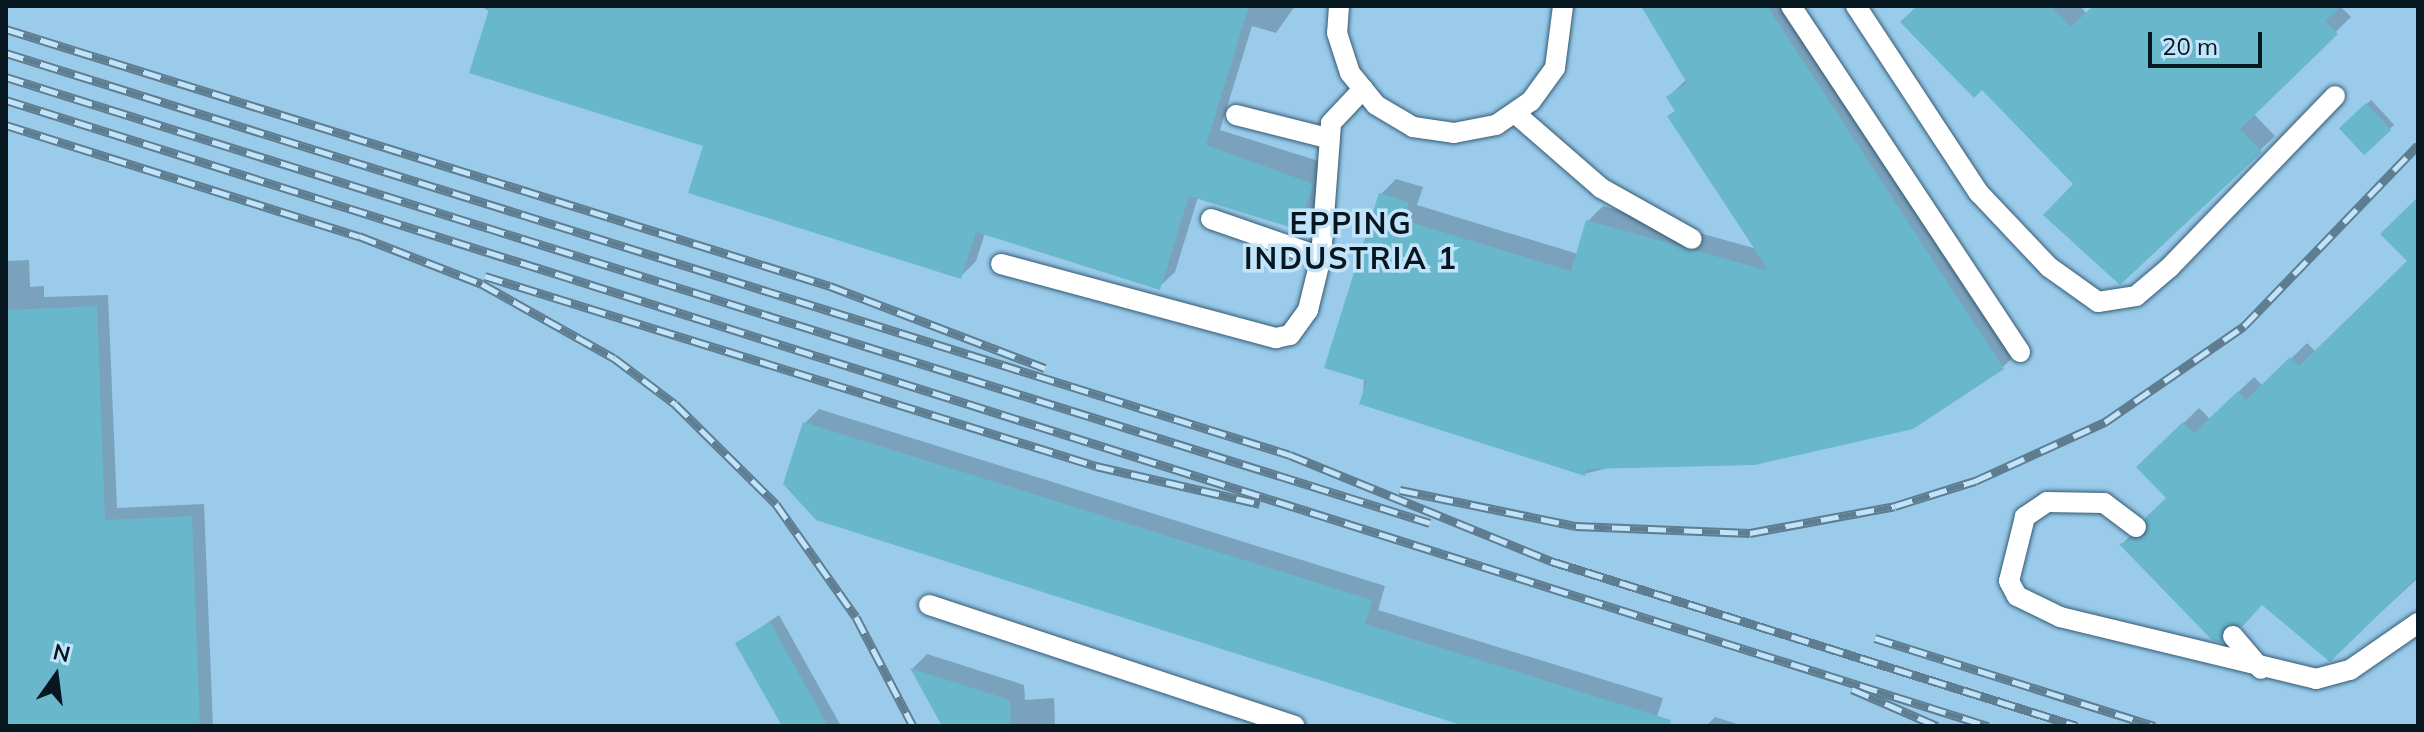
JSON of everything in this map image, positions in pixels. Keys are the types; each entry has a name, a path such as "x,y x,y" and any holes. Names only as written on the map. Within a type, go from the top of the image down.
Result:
{"lane":[{"path":"1339,6 1337,33 1363,89 1413,127 1454,133 1516,114 1555,68 1563,6"},
{"path":"1791,6 2020,352"},
{"path":"1856,6 1979,193 2049,267 2098,302 2136,296 2169,268 2335,96"},
{"path":"1001,264 1276,338 1301,323 1321,257 1327,138 1331,123 1363,89"},
{"path":"1516,114 1601,188 1692,239"},
{"path":"1236,115 1327,138"},
{"path":"1211,219 1321,257"},
{"path":"2136,527 2104,503 2047,502 2025,517 2009,581 2017,596 2060,617 2261,669 2316,679 2350,670 2418,623"},
{"path":"929,605 1295,726"},
{"path":"2233,636 2261,669"}],"shaded area":[{"path":"6,6 2418,6 2418,726 6,726"}],"building":[{"path":"490,6 1249,6 1206,145 1313,184 1299,230 1189,196 1160,290 976,232 961,279 688,193 703,146 469,73"},
{"path":"1641,6 1767,6 2004,369 1913,429 1755,465 1587,469 1585,476 1359,404 1367,381 1324,368 1379,193 1409,202 1403,220 1571,271 1586,220 1769,271 1667,116 1675,111 1666,97 1687,83"},
{"path":"1917,6 2050,6 2071,27 2093,6 2342,6 2325,21 2338,34 2240,129 2262,152 2120,285 2043,215 2073,184 1982,90 1974,98 1900,22"},
{"path":"2366,103 2391,130 2364,155 2339,128"},
{"path":"2418,197 2418,576 2330,662 2262,605 2242,627 2224,627 2222,643 2212,640 2119,544 2146,535 2145,518 2166,498 2136,467 2183,422 2194,433 2238,391 2246,400 2290,357 2299,366 2407,261 2380,234"},
{"path":"97,306 105,520 192,516 200,726 6,726 6,310"},
{"path":"803,422 1372,600 1365,624 1671,720 1670,726 1464,726 816,520 783,484"},
{"path":"770,622 828,726 782,726 735,643"},
{"path":"910,668 1010,700 1011,726 942,726"}],"railway":[{"path":"6,29 830,286 1045,368"},
{"path":"6,53 1290,455 1551,561 2077,726"},
{"path":"6,77 1430,523"},
{"path":"6,100 1988,726"},
{"path":"6,125 359,236 482,284 614,358 675,404 776,504 856,617 913,726"},
{"path":"1400,490 1576,526 1750,533 1895,506 1975,481 2105,422 2244,326 2418,145"},
{"path":"485,276 1096,466 1260,504"},
{"path":"1875,638 2154,726"},
{"path":"1852,689 1937,726"}],"district":[{"name":"EPPING INDUSTRIA 1","path":"1351,240"}]}
